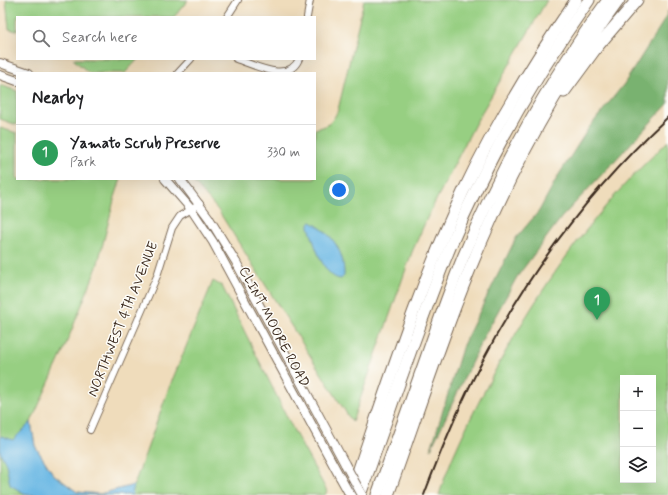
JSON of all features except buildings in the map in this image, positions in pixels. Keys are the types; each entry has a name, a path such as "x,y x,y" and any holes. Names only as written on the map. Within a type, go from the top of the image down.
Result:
{"highway":[{"path":"350,495 425,282 460,200 482,155 514,98 547,43 576,0"},
{"path":"361,495 430,298 468,206 519,109 552,54 589,0"},
{"path":"377,495 451,288 490,197 513,151 548,90 578,42 608,0"},
{"path":"388,495 469,271 509,183 568,74 619,0"},
{"path":"544,117 575,79 606,36 638,0"}],"street":[{"path":"228,16 238,0"},
{"path":"307,16 310,0"},
{"path":"179,72 190,60"},
{"path":"239,60 279,72 292,69 299,60"},
{"path":"0,63 26,72"},
{"path":"0,75 16,81"},
{"name":"CLINT MOORE ROAD","path":"166,180 191,209 222,257 350,495"},
{"name":"CLINT MOORE ROAD","path":"181,180 200,204 236,262 361,495"},
{"name":"NORTHWEST 4TH AVENUE","path":"90,430 157,276 172,228 180,216 200,204"}],"green space":[{"path":"6,0 188,0 175,16 16,16 16,31 9,29"},
{"path":"364,0 547,0 475,124 428,216 412,252 352,422 218,210 192,180 316,180 316,129 324,127 330,123 338,110"},
{"path":"668,11 668,104 561,218 517,277 482,340 431,449 463,345 516,238 539,211 558,176 588,129 624,84 663,22"},
{"path":"74,60 137,60 126,72 88,72"},
{"path":"0,85 16,91 16,125 0,119"},
{"path":"0,128 16,133 16,180 121,180 97,267 62,354 31,422 35,446 53,474 77,492 100,494 134,485 169,388 213,281 222,286 294,431 327,491 325,495 0,495"},
{"path":"668,141 668,495 439,495 454,455 471,417 514,336 548,282 586,230 627,182"}],"water":[{"path":"311,222 318,226 331,238 340,251 344,267 344,276 341,279 329,273 324,266 309,227 309,223"},
{"path":"31,422 35,446 53,474 77,492 100,494 134,485 132,495 27,495 10,485 6,464 0,452 0,437 13,440"}],"railway":[{"path":"424,495 458,411 500,328 520,295 564,232 589,201 640,144 668,117"}],"place":[{"name":"Yamato Scrub Preserve","path":"597,320"}]}
